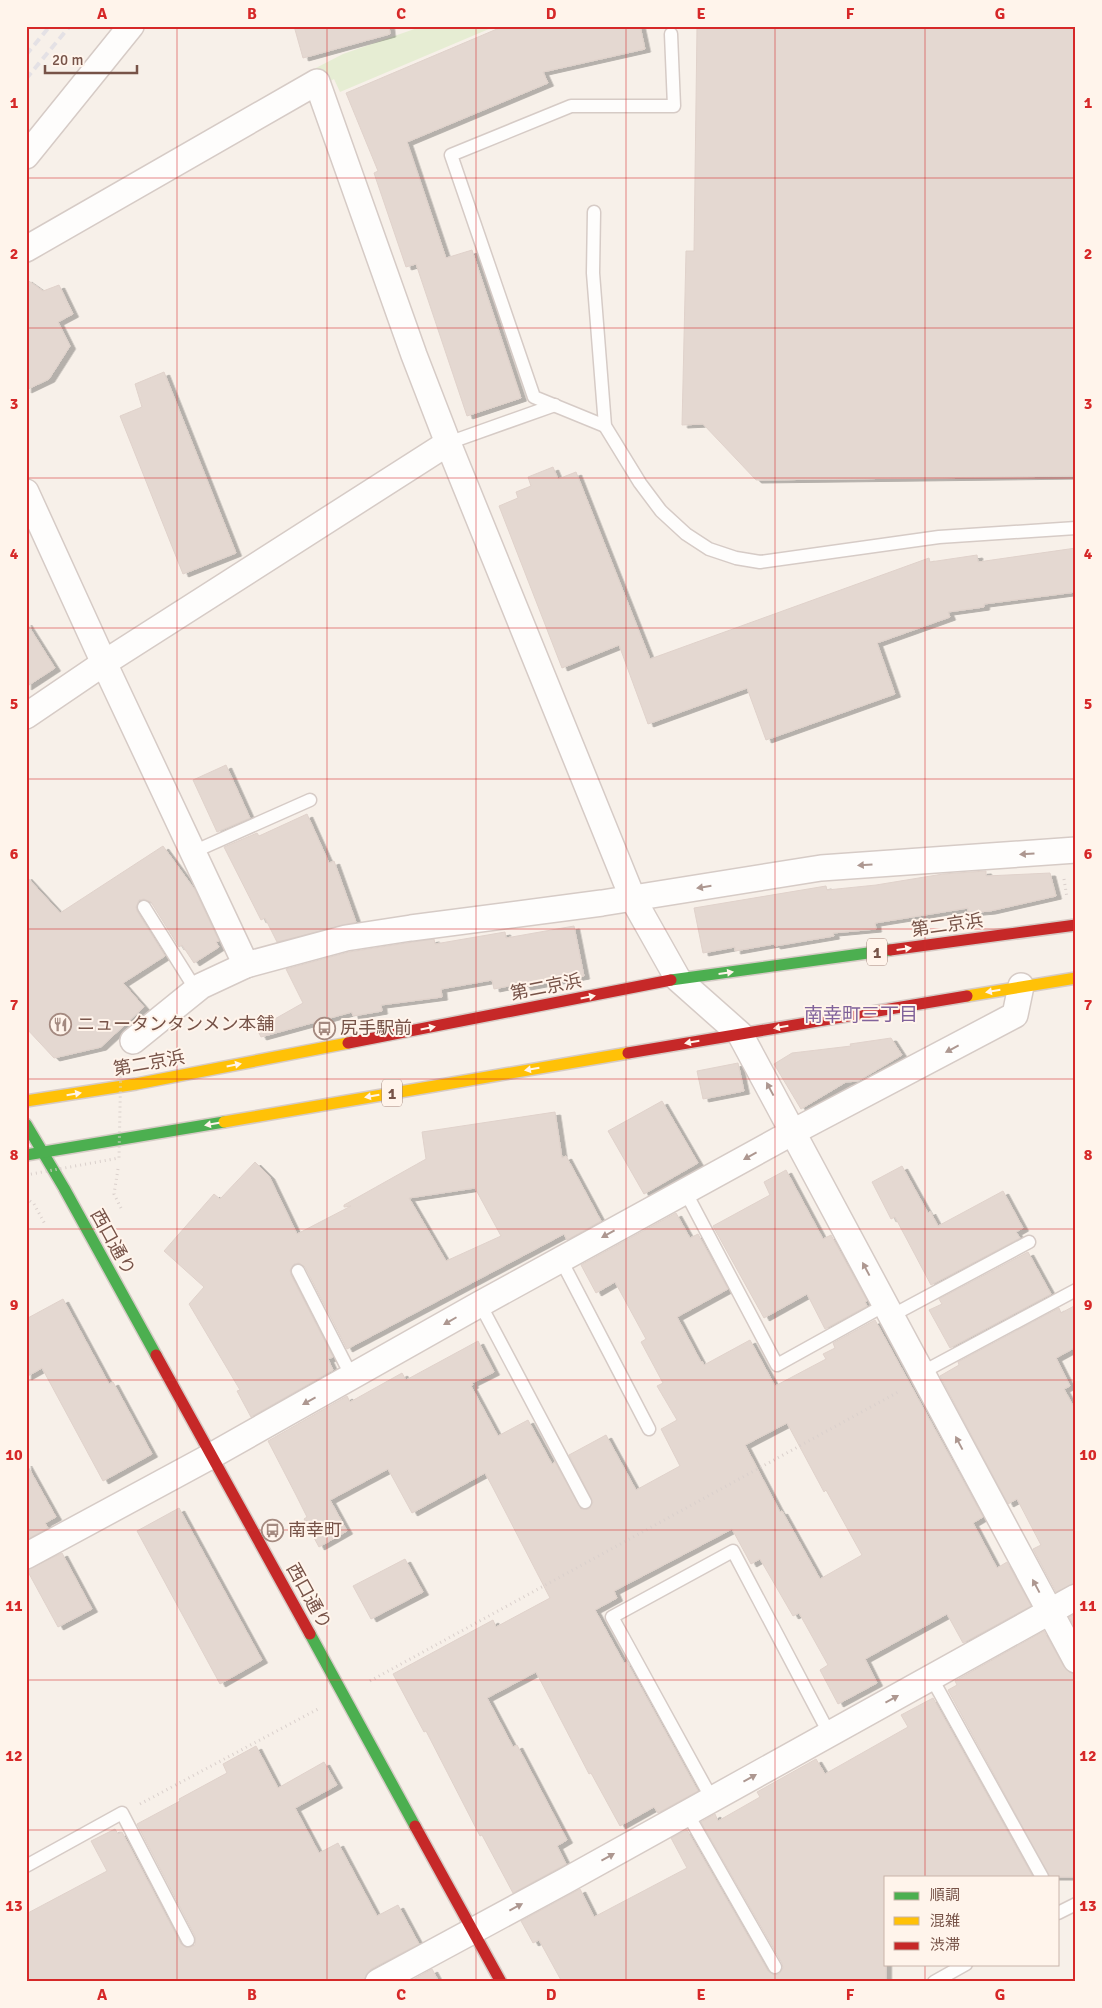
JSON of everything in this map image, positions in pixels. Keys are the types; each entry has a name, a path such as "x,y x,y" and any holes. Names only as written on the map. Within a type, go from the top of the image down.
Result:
{"main road":[{"name":"第二京浜","path":"26,1101 136,1084 678,979 1073,926"},
{"name":"1","path":"26,1155 1076,978"},
{"name":"西口通り","path":"26,1124 44,1153 501,1982"}],"street":[{"path":"26,156 131,26"},
{"path":"26,249 317,82 414,355 448,443 633,899 678,979 740,1034 1076,1660"},
{"path":"26,716 104,663 448,443"},
{"path":"26,492 246,965"},
{"path":"127,1049 201,986 246,965 346,938 633,899 821,868 1068,851"},
{"path":"26,1556 211,1456 685,1191 1015,1015 1021,986"},
{"path":"378,1982 565,1881 1076,1597"}],"lane":[{"path":"605,426 534,397 450,155 571,106 674,106 672,34"},
{"path":"594,212 593,273 605,426 640,483 661,510 686,534 709,550 736,558 760,562 939,537 1076,528"},
{"path":"448,443 555,405"},
{"path":"193,852 310,800"},
{"path":"144,907 196,990"},
{"path":"685,1191 777,1365 1029,1242"},
{"path":"560,1260 649,1429"},
{"path":"298,1271 352,1377"},
{"path":"923,1375 1076,1290"},
{"path":"480,1304 585,1502"},
{"path":"712,1799 612,1617 733,1551 829,1733"},
{"path":"931,1677 1041,1876"},
{"path":"26,1866 122,1813 188,1940"},
{"path":"687,1813 775,1967"},
{"path":"1060,1910 1076,1904"},
{"path":"934,1982 962,1966"}],"path":[{"path":"1068,851 1073,926"},
{"path":"122,1210 114,1194 119,1158 127,1049"},
{"path":"26,1175 119,1158"},
{"path":"26,1198 34,1204 46,1226"},
{"path":"122,1813 343,1695 923,1375"}],"green space":[{"path":"423,26 496,26 340,92 334,79 326,83 312,70 343,54"}],"building":[{"path":"294,26 389,26 390,34 303,58"},
{"path":"504,26 640,26 645,49 543,72 548,83 407,142 446,258 472,250 521,398 467,416 416,264 406,267 374,173 378,171 346,93"},
{"path":"697,26 1076,26 1076,476 756,480 703,424 682,425 686,251 694,251"},
{"path":"26,279 43,291 59,285 73,314 58,322 70,346 49,379 26,390"},
{"path":"164,372 236,553 183,574 120,416 142,407 135,384"},
{"path":"553,467 558,479 576,472 650,659 929,558 930,562 977,555 978,562 1076,548 1076,592 984,604 984,607 948,612 950,617 877,643 895,694 766,740 747,688 648,724 619,645 562,668 499,506 518,498 516,492 531,486 528,477"},
{"path":"26,622 55,668 26,687"},
{"path":"226,765 250,818 217,832 193,780"},
{"path":"307,814 329,863 334,861 356,922 277,942 265,918 261,920 224,847 257,833 259,836"},
{"path":"163,846 195,890 219,941 216,942 219,947 194,963 182,945 179,947 151,902 144,899 139,900 136,907 137,911 165,956 123,983 144,1007 101,1047 54,1058 26,1028 26,876 60,913"},
{"path":"986,871 986,876 1050,873 1056,896 990,911 968,913 968,908 875,923 876,929 833,933 834,936 775,946 774,944 735,951 735,947 703,953 694,908 826,886 827,890 876,885 943,874"},
{"path":"574,926 584,976 525,987 523,983 494,989 492,980 441,989 442,997 381,1005 382,1011 353,1016 352,1012 261,1037 257,1029 303,1003 286,969 349,952 413,942 434,939 435,944 505,932 506,938"},
{"path":"891,1038 902,1055 858,1081 846,1082 801,1109 774,1064 792,1053 851,1046 850,1044"},
{"path":"738,1063 744,1091 703,1099 697,1071"},
{"path":"662,1101 698,1163 644,1194 608,1131"},
{"path":"555,1112 562,1158 566,1156 601,1221 567,1240 564,1234 347,1349 305,1267 299,1263 294,1264 290,1270 291,1275 333,1357 328,1359 333,1370 251,1417 237,1391 240,1390 189,1304 204,1287 164,1251 214,1194 220,1199 255,1162 269,1176 297,1234 351,1206 344,1207 344,1205 426,1159 422,1132","holes":["475,1188 501,1236 446,1261 409,1198"]},
{"path":"902,1166 928,1213 930,1211 938,1226 1003,1191 1023,1228 1016,1232 1020,1238 931,1285 895,1217 891,1219 872,1182"},
{"path":"786,1170 823,1239 831,1235 867,1301 865,1302 867,1306 825,1329 807,1294 764,1318 713,1226 770,1195 764,1182"},
{"path":"676,1213 690,1238 698,1234 728,1289 677,1317 701,1362 704,1365 750,1340 775,1386 826,1359 823,1354 835,1348 833,1343 875,1320 983,1517 973,1523 997,1568 1007,1562 1031,1606 963,1643 947,1614 865,1659 877,1683 838,1704 820,1670 828,1665 799,1613 793,1616 760,1559 751,1564 732,1529 614,1591 617,1598 595,1610 624,1663 627,1662 698,1791 658,1813 654,1807 620,1826 591,1773 589,1774 536,1672 487,1698 513,1747 517,1745 567,1840 557,1846 566,1864 513,1893 482,1835 480,1836 426,1731 424,1732 393,1674 493,1620 496,1627 550,1598 485,1473 412,1513 388,1469 330,1500 347,1531 319,1547 304,1519 307,1517 268,1441 347,1396 350,1402 402,1373 406,1380 478,1341 494,1372 472,1383 473,1385 471,1386 498,1436 528,1420 552,1464 555,1462 581,1509 589,1509 593,1502 569,1455 606,1435 636,1490 680,1466 661,1429 677,1420 657,1386 663,1383 641,1342 646,1339 615,1282 596,1293 581,1265","holes":["787,1423 824,1492 826,1490 862,1555 820,1579 782,1511 780,1512 745,1445"]},
{"path":"1028,1252 1051,1294 950,1348 929,1310 942,1304 939,1299"},
{"path":"63,1299 109,1384 113,1382 152,1454 103,1481 42,1368 26,1377 26,1319"},
{"path":"1076,1305 1076,1347 1056,1358 1070,1386 1064,1389 1076,1411 1076,1583 1056,1592 1033,1549 1041,1545 1017,1499 1008,1504 940,1376 959,1365 958,1362 1059,1308 1061,1313"},
{"path":"26,1463 56,1517 45,1523 48,1528 26,1540"},
{"path":"179,1508 262,1660 220,1684 137,1531"},
{"path":"62,1553 92,1609 58,1627 27,1570"},
{"path":"405,1559 423,1592 371,1619 353,1586"},
{"path":"1076,1614 1076,1629 1069,1617"},
{"path":"1044,1631 1064,1667 1069,1672 1076,1674 1076,1877 1049,1876 948,1690 957,1685 955,1681"},
{"path":"933,1698 1032,1876 884,1876 884,1966 886,1966 886,1982 562,1982 539,1940 533,1943 521,1921 580,1889 594,1917 687,1868 671,1838 687,1830 768,1971 774,1975 779,1974 783,1968 782,1963 701,1822 715,1814 718,1821 760,1797 757,1792 816,1759 825,1774 908,1727 901,1715"},
{"path":"256,1746 278,1788 324,1762 337,1785 295,1808 319,1853 338,1843 377,1916 398,1905 419,1944 371,1969 366,1975 364,1982 26,1982 26,1914 107,1871 91,1841 115,1829 118,1834 122,1832 181,1944 187,1948 195,1945 195,1936 137,1824 227,1773 223,1764"},
{"path":"432,1969 439,1982 409,1982"}],"railway":[{"path":"26,55 50,26"},
{"path":"26,79 70,26"}],"traffic: fast":[{"path":"671,980 890,950"},
{"path":"26,1155 224,1122"},
{"path":"26,1124 64,1188 156,1355"},
{"path":"310,1634 415,1826"}],"traffic: slow":[{"path":"967,996 1076,978"},
{"path":"26,1101 136,1084 348,1043"},
{"path":"224,1122 628,1053"}],"traffic: jam":[{"path":"890,950 1076,925"},
{"path":"348,1043 671,980"},
{"path":"628,1053 967,996"},
{"path":"156,1355 310,1634"},
{"path":"415,1826 501,1982"}],"place":[{"name":"ニュータンタンメン本舗","path":"61,1024"},
{"name":"尻手駅前","path":"324,1028"},
{"name":"南幸町","path":"272,1530"}],"district":[{"name":"南幸町三丁目","path":"861,1014"}]}
